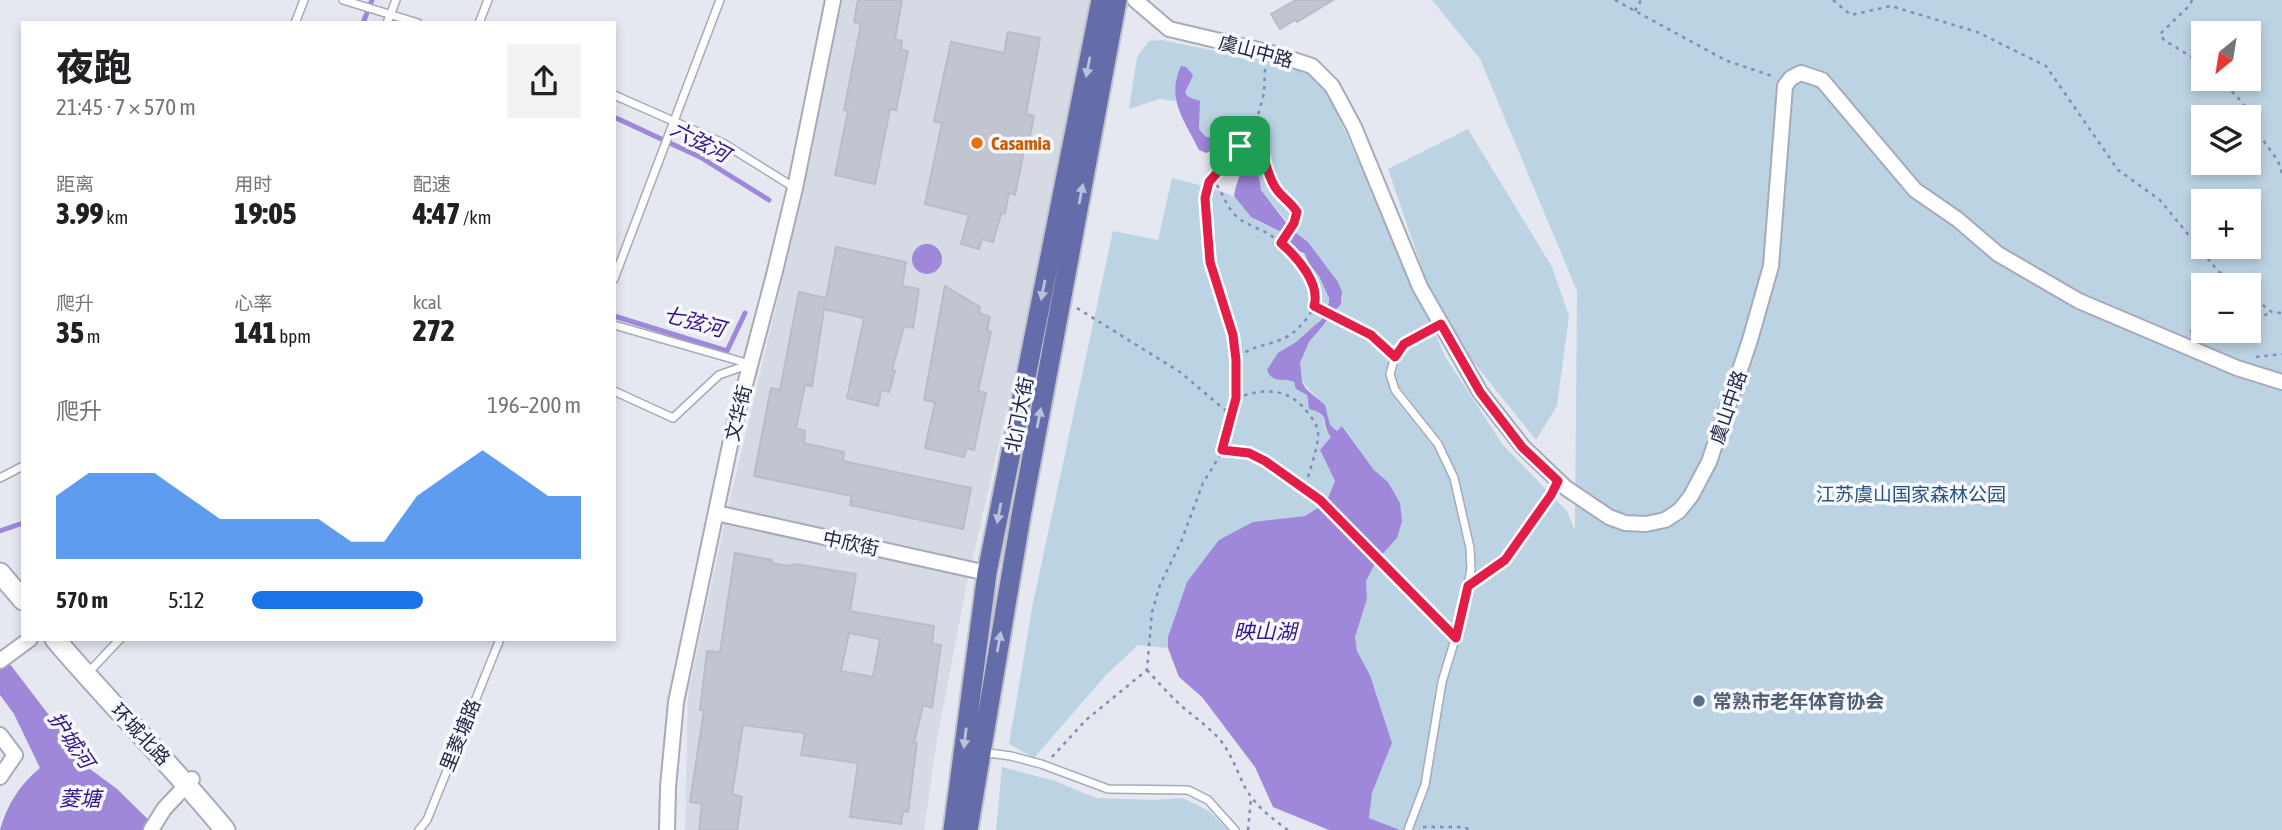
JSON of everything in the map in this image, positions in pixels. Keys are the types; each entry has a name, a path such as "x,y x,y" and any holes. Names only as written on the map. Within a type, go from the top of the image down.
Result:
{"main road":[{"name":"北门大街","path":"953,830 987,573 1101,0"},
{"name":"北门大街","path":"968,830 1021,516 1117,0"},
{"path":"0,560 21,584"},
{"path":"0,573 21,598"},
{"name":"环城北路","path":"57,641 90,672 238,830"},
{"name":"环城北路","path":"70,641 90,672"},
{"name":"环城北路","path":"190,780 225,830"}],"street":[{"name":"文华街","path":"667,830 676,702 750,364 794,188 833,0"},
{"name":"虞山中路","path":"1135,0 1170,29 1268,52 1311,66 1332,86 1354,127 1420,287 1480,392 1522,447 1558,481 1609,517 1625,523 1646,524 1665,520 1679,511 1709,461 1750,340 1771,266 1783,102 1785,86 1791,78"},
{"path":"1791,78 1801,73 1822,80 1915,190 1957,219 1998,254 2080,301 2236,368 2282,382"},
{"name":"中欣街","path":"716,513 987,573"},
{"path":"0,662 27,641"},
{"path":"0,735 15,755 0,777"},
{"path":"150,830 190,780"}],"lane":[{"path":"296,21 304,0"},
{"path":"343,0 388,19 396,0"},
{"path":"480,21 488,0"},
{"path":"616,274 720,0"},
{"path":"616,96 723,143 794,188"},
{"path":"1408,829 1425,785 1442,682 1456,638 1471,569 1470,548 1454,478 1438,444 1395,390 1390,374 1395,357 1404,344 1441,324"},
{"path":"616,326 750,364"},
{"path":"616,392 673,418 719,375 750,364"},
{"path":"0,478 21,467"},
{"path":"90,672 118,641"},
{"name":"里菱塘路","path":"419,830 427,820 499,641"},
{"path":"980,752 1041,764 1108,789 1188,790 1208,800 1236,830"}],"path":[{"path":"1615,0 1725,60 1777,78 1791,78"},
{"path":"1635,11 1641,0"},
{"path":"1833,0 1851,15 1891,5 1964,28 2046,66 2118,170 2160,200 2221,273"},
{"path":"2191,57 2164,40 2160,34 2192,0"},
{"path":"1041,764 1058,753 1086,720 1147,670 1150,624 1160,585 1181,542 1203,483 1222,450 1236,398 1236,360 1231,328 1210,262 1205,198 1209,182 1240,146 1262,104 1268,52"},
{"path":"2231,91 2252,117 2258,133 2278,161 2282,173"},
{"path":"1251,125 1262,145 1268,173 1275,187 1297,212 1281,243"},
{"path":"1209,182 1216,184 1225,203 1235,215 1248,226 1261,230 1281,243 1297,260 1311,280 1316,293 1314,306 1288,338 1250,349 1236,360"},
{"path":"1061,298 1180,372 1232,416"},
{"path":"2261,304 2272,312 2282,313"},
{"path":"1314,306 1371,335 1395,357"},
{"path":"2261,317 2272,312"},
{"path":"1236,398 1272,390 1286,394 1300,402 1317,424 1318,438 1304,490"},
{"path":"1222,450 1249,453 1265,461 1320,500 1456,638"},
{"path":"1468,586 1505,560 1558,481"},
{"path":"1147,670 1221,742 1235,763 1251,798 1268,817 1288,830"},
{"path":"1248,830 1251,798"},
{"path":"1408,829 1464,827 1470,830"}],"shaded area":[{"path":"842,0 1093,0 1023,338 966,588 937,739 924,830 685,830 688,694 727,512 783,277"}],"green space":[{"name":"江苏虞山国家森林公园","path":"1432,0 2282,0 2282,830 1400,830 1369,818 1372,793 1392,743 1370,675 1357,651 1355,637 1367,599 1366,581 1377,560 1397,538 1388,482 1374,470 1343,426 1338,431 1329,425 1322,403 1303,382 1300,374 1300,363 1309,342 1343,298 1338,282 1308,242 1298,235 1261,190 1256,158 1251,148 1241,139 1206,137 1199,129 1200,105 1186,95 1185,90 1190,82 1176,77 1176,101 1160,99 1129,109 1137,57 1149,41 1162,40 1299,68 1319,81 1328,93 1446,358 1503,445 1567,511 1575,531 1577,291 1480,59"},
{"path":"1468,129 1552,267 1569,316 1557,406 1536,440 1471,359 1428,286 1388,169"},
{"path":"1172,178 1234,197 1252,217 1291,241 1324,284 1329,300 1324,315 1301,338 1278,353 1290,380 1307,395 1307,402 1323,414 1325,429 1332,437 1320,450 1335,481 1326,503 1305,516 1253,522 1203,562 1187,582 1168,648 1138,645 1106,675 1034,758 1009,744 1033,603 1113,231 1158,240"},
{"path":"1002,767 1055,781 1096,798 1183,798 1209,811 1228,830 996,830"}],"water":[{"name":"映山湖","path":"1181,66 1186,67 1193,75 1186,95 1200,101 1199,129 1206,137 1241,139 1246,142 1256,158 1261,190 1291,229 1308,242 1338,282 1342,292 1341,304 1309,342 1300,363 1302,382 1306,389 1325,405 1330,425 1337,431 1342,426 1374,470 1388,482 1400,503 1402,521 1397,538 1377,560 1366,581 1367,599 1355,637 1357,651 1370,675 1392,743 1372,793 1369,818 1400,830 1329,830 1273,807 1255,767 1202,697 1179,677 1168,648 1168,637 1187,582 1219,540 1253,522 1305,516 1326,503 1335,481 1320,450 1331,437 1323,416 1309,409 1307,395 1296,389 1294,382 1272,378 1267,370 1278,353 1296,342 1321,320 1329,298 1304,253 1279,231 1251,217 1234,196 1243,158 1241,145 1226,144 1206,153 1199,150 1176,100 1175,89"},
{"path":"927,244 937,249 942,259 937,269 927,274 917,269 912,259 917,249"},
{"name":"菱塘","path":"0,651 90,769 117,789 159,830 0,830 15,796 40,768 14,714 0,695"}],"building":[{"path":"858,0 902,0 895,39 902,41 901,50 908,51 896,110 890,109 875,184 835,175 848,111 844,110 861,24 854,22"},
{"path":"1296,0 1333,0 1280,29 1271,14"},
{"path":"1008,32 1040,38 1026,114 1034,116 1030,136 1027,136 1015,195 1009,193 1005,213 1001,214 993,242 982,239 979,249 961,244 969,215 925,204 942,123 934,121 951,42 1004,53"},
{"path":"836,247 906,262 902,286 919,289 913,328 904,326 889,392 881,390 878,406 847,398 864,318 824,309 812,386 805,385 796,428 805,431 804,443 844,452 843,461 971,488 963,529 850,505 852,496 754,476 771,388 780,390 799,292 826,298"},
{"path":"945,286 980,307 979,313 990,317 987,330 991,332 978,391 986,393 974,450 967,448 964,457 925,448 935,402 924,400"},
{"path":"735,553 772,560 771,563 789,566 796,564 856,574 850,611 934,626 932,644 941,645 932,708 923,705 914,743 917,743 908,812 903,811 901,824 850,817 858,763 801,755 805,733 743,725 732,794 742,797 737,830 699,830 702,804 690,802 704,710 700,710 707,651 720,652","holes":["849,633 880,639 873,677 841,671"]}],"waterway":[{"path":"364,21 372,0"},
{"name":"六弦河","path":"616,118 700,157 769,200"},
{"name":"七弦河","path":"616,317 727,351 745,313"},
{"path":"0,531 21,524"}],"place":[{"name":"Casamia","path":"977,143"},
{"name":"常熟市老年体育协会","path":"1699,701"}],"route":[{"path":"1251,125 1262,145 1268,173 1275,187 1297,212 1294,223 1281,243 1311,280 1316,293 1314,306 1371,335 1395,357 1404,344 1441,324 1480,392 1522,447 1558,481 1505,560 1468,586 1456,638 1320,500 1265,461 1249,453 1222,450 1236,398 1237,372 1233,335 1210,262 1205,198 1209,182 1216,171 1240,146 1251,125"}],"water label":[{"name":"护城河","path":"71,740"}]}
